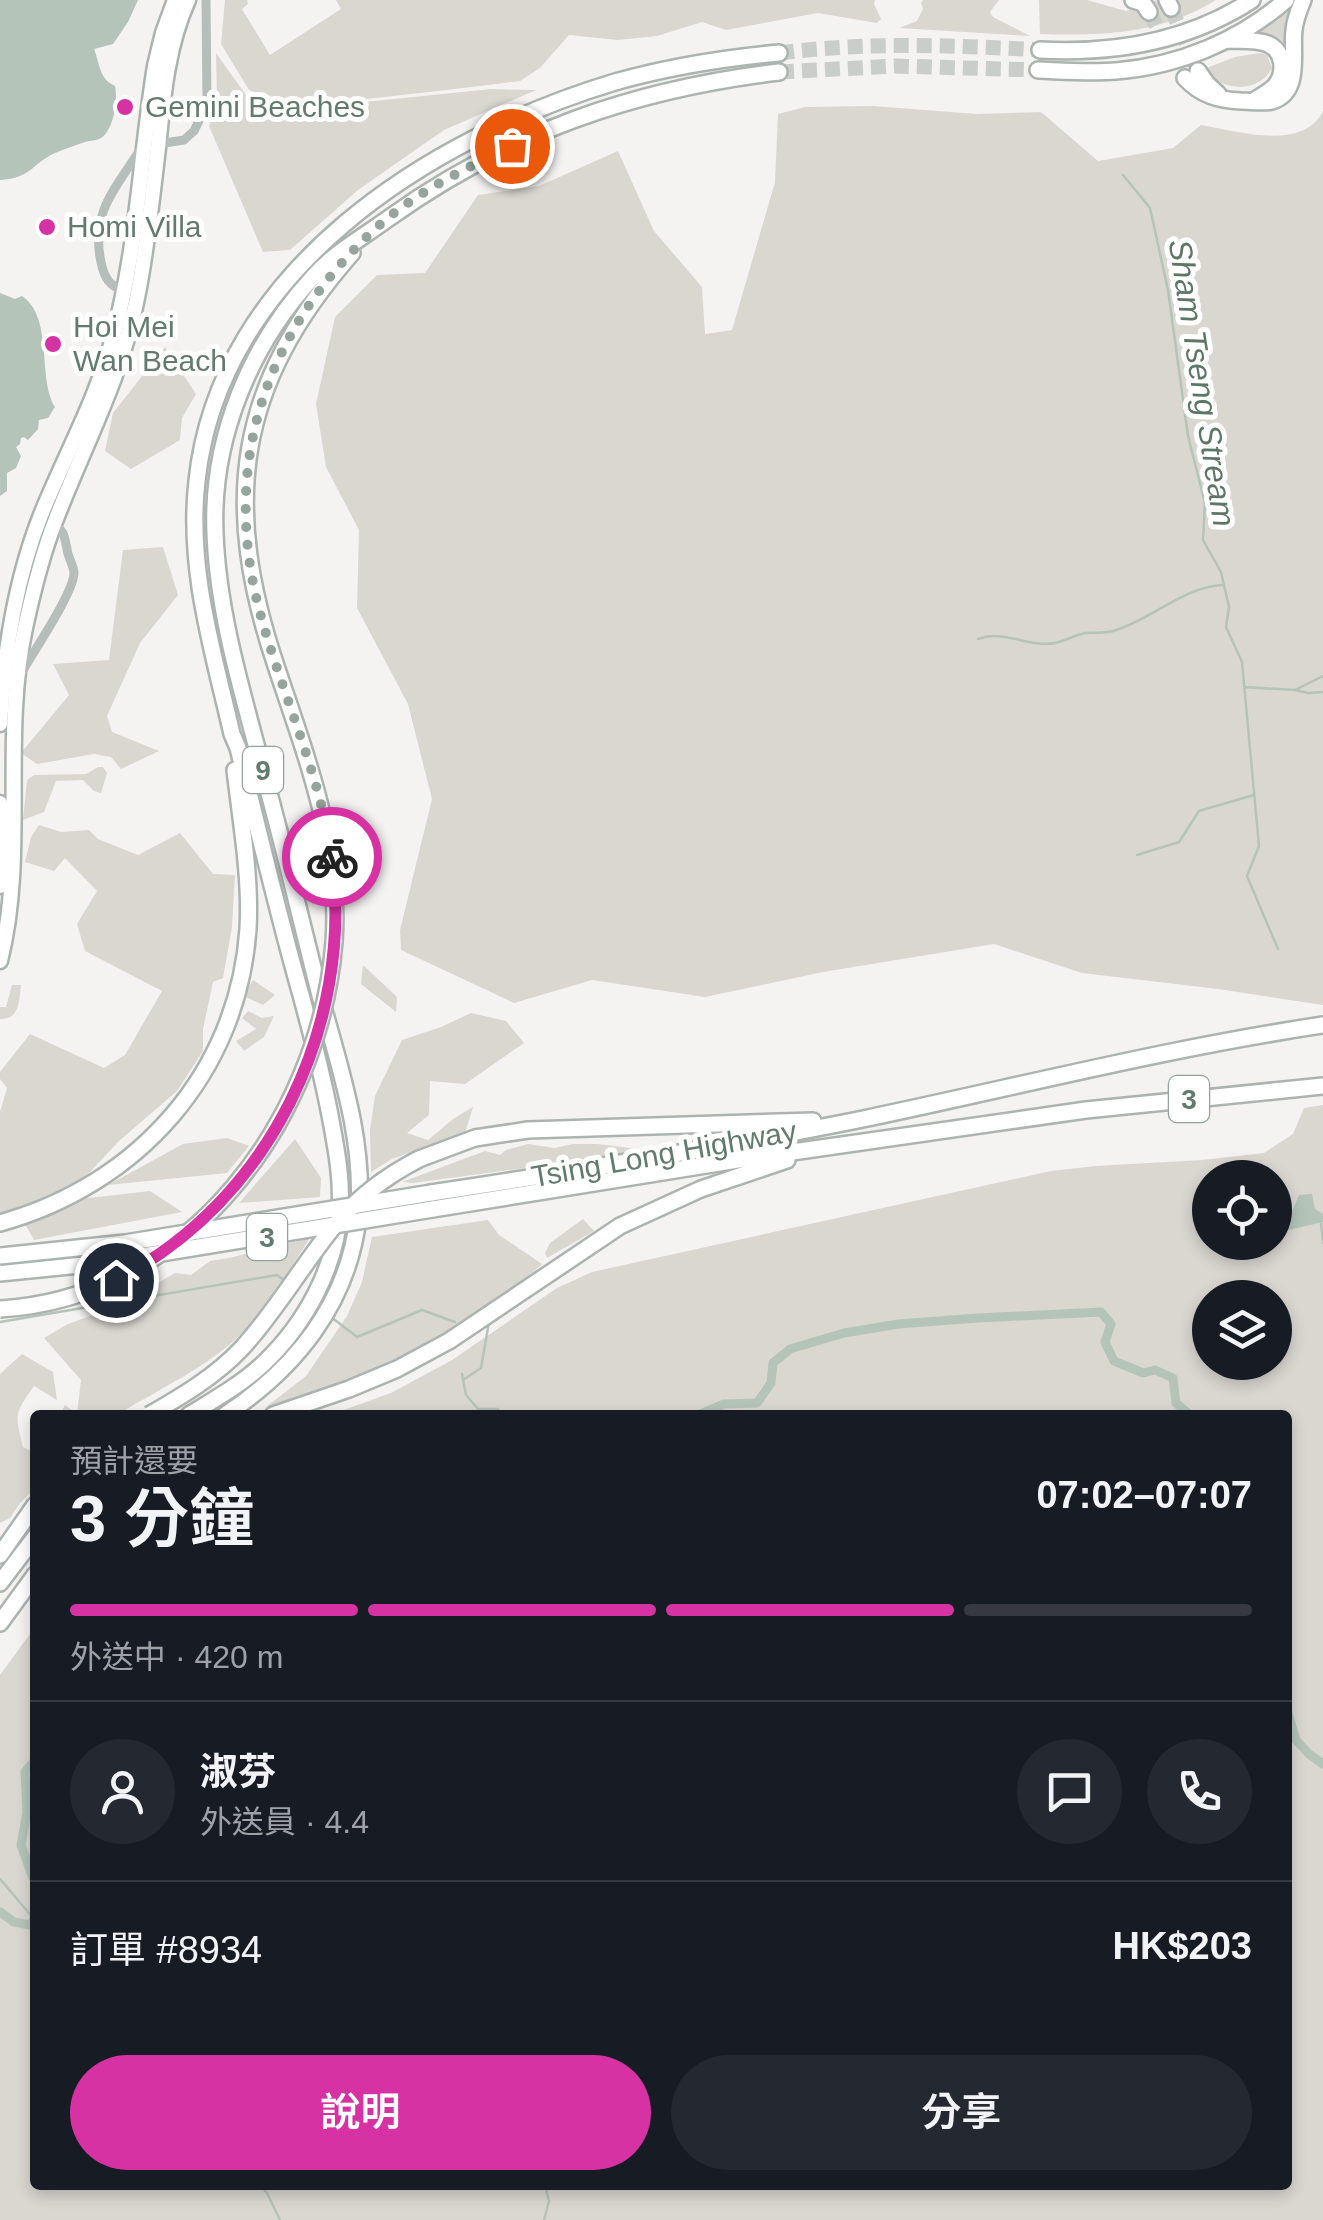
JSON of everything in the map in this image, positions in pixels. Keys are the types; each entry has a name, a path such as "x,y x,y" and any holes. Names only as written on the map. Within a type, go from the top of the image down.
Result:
{"highway":[{"path":"1133,0 1143,3 1149,12"},
{"path":"1164,40 1234,0"},
{"path":"1040,50 1110,49 1164,40 1208,25 1252,0"},
{"path":"1038,70 1104,72 1144,67 1200,52 1226,40 1286,0"},
{"path":"1192,74 1222,98 1270,102 1277,99 1290,83 1294,26 1304,0"},
{"path":"1226,40 1266,43 1278,52 1282,65 1280,79 1255,100"},
{"name":"9","path":"197,1410 264,1363 291,1334 312,1302 328,1266 340,1213 338,1158 322,1068 232,734 198,578 194,518 197,481 203,444 222,384 240,344 274,294 316,249 376,201 432,164 501,126 619,81 727,59 779,54"},
{"name":"9","path":"232,1410 295,1358 319,1326 338,1290 352,1250 358,1211 357,1156 350,1114 226,621 216,554 218,471 241,389 280,318 314,274 411,202 476,163 588,114 665,91 779,72"},
{"path":"0,1309 64,1299 116,1280 168,1248 219,1203 242,1176 271,1137 305,1071 324,1012 334,942 335,892 315,780 255,594 246,534 246,474 260,404 285,345 325,285 378,226"},
{"path":"0,1223 62,1201 119,1166 166,1124 211,1060 242,972 248,926 246,865 232,734"},
{"name":"Tsing Long Highway","path":"0,1273 148,1256 862,1119 1196,1047 1323,1025"},
{"name":"Tsing Long Highway","path":"0,1256 124,1243 819,1150 1086,1110 1323,1086"},
{"path":"156,1410 197,1386 230,1359 259,1329 336,1222 380,1183 419,1159 475,1138 528,1130 862,1119"},
{"path":"287,1410 348,1389 432,1350 620,1226 700,1190 819,1150"},
{"path":"0,1555 30,1512"},
{"path":"0,1583 30,1544"},
{"path":"0,1624 30,1582"}],"main road":[{"path":"0,724 10,629 28,554 115,376 128,334 155,66 175,0"},
{"path":"149,141 160,123 176,32 188,0"},
{"path":"0,961 12,892 12,749 18,680 46,523"},
{"path":"0,803 0,886"}],"street":[{"path":"131,290 112,286 103,273 98,232 109,196 149,141 184,140 194,132 207,104 206,0"},
{"path":"18,680 68,594 74,574 64,533 46,523"}],"shaded area":[{"path":"0,0 138,0 113,44 94,49 103,75 116,92 114,114 105,134 55,153 19,176 0,180"},
{"path":"225,0 247,0 242,9 270,55 341,9 336,0 875,0 881,19 877,23 818,13 726,30 702,22 657,36 618,40 569,35 540,68 520,81 309,101 249,90 221,44"},
{"path":"923,0 999,0 990,12 993,17 1030,36 899,28 917,21"},
{"path":"1039,0 1087,0 1126,11 1157,0 1216,0 1153,26 1063,35 1040,34"},
{"path":"1290,7 1293,9 1286,52 1253,34 1271,24"},
{"path":"216,53 246,95 306,108 491,89 536,90 444,130 358,190 290,250 263,252 209,126 217,101"},
{"path":"1267,55 1272,68 1266,77 1249,86 1220,82 1204,69 1235,57"},
{"path":"873,106 977,114 1041,112 1098,161 1173,148 1201,125 1250,134 1285,135 1313,124 1323,111 1323,1005 1082,973 994,944 823,972 705,997 592,980 514,1003 401,950 400,930 432,799 408,704 357,608 359,530 326,467 316,404 335,317 377,275 425,273 478,195 539,186 618,151 654,231 702,287 705,334 732,330 775,182 778,114 805,107"},
{"path":"0,293 15,299 22,296 32,306 42,333 47,381 55,407 48,418 39,420 38,429 28,440 21,438 16,447 21,456 16,468 7,473 7,491 0,496"},
{"path":"165,347 196,394 182,418 180,440 131,469 105,451 113,413"},
{"path":"163,547 178,595 140,643 107,716 112,732 159,751 121,769 111,757 94,754 37,764 21,753 69,695 53,664 109,660 123,550"},
{"path":"98,767 107,773 101,793 83,780 56,781 44,812 23,820 27,780 34,775 86,774"},
{"path":"39,825 61,832 89,830 98,839 138,855 180,833 213,874 235,875 232,927 223,978 213,982 203,1029 203,1051 177,1091 119,1141 77,1186 0,1215 0,1112 7,1088 0,1072 30,1034 104,1068 125,1055 162,991 85,951 77,924 97,891 65,858 54,871 25,862 31,837"},
{"path":"363,965 397,997 396,1012 361,984"},
{"path":"253,980 275,995 263,1005 244,996"},
{"path":"12,985 21,985 17,1008 11,1016 0,1019 0,1007 6,1007"},
{"path":"248,1011 262,1018 274,1016 264,1037 244,1051 236,1041 256,1029 242,1018"},
{"path":"471,1013 506,1021 524,1043 465,1084 430,1081 429,1115 407,1133 428,1140 473,1107 465,1133 392,1159 371,1172 370,1130 375,1096 402,1040"},
{"path":"1323,1105 1323,2220 0,2220 0,1675 30,1634 30,2190 1292,2190 1292,1410 344,1410 391,1393 452,1360 557,1288 592,1272 1051,1171 1192,1161 1192,1260 1292,1260 1292,1160 1202,1160 1264,1153 1293,1134 1304,1108"},
{"path":"227,1138 249,1146 227,1173 108,1185 183,1144"},
{"path":"295,1139 321,1178 320,1197 239,1203"},
{"path":"528,1144 555,1148 597,1144 640,1149 563,1166 402,1182 485,1151 500,1155"},
{"path":"150,1191 182,1212 34,1240 25,1224 80,1199"},
{"path":"1312,1194 1323,1222 1292,1229 1292,1212 1299,1195"},
{"path":"583,1219 594,1231 547,1258 550,1243"},
{"path":"488,1220 499,1235 542,1264 519,1285 409,1359 320,1396 266,1407 306,1376 347,1316 362,1282 372,1237"},
{"path":"310,1238 260,1312 237,1338 208,1360 126,1410 77,1410 81,1380 44,1338 68,1324 120,1305 175,1273 191,1275 210,1261"},
{"path":"22,1354 53,1372 57,1400 34,1386 20,1409 23,1447 30,1450 30,1493 10,1518 0,1523 0,1374"}],"waterway":[{"name":"Sham Tseng Stream","path":"1123,175 1150,208 1168,290 1188,436 1205,503 1203,540 1221,572 1229,607 1226,627 1242,662 1259,846 1247,876 1278,949"},
{"path":"978,639 997,636 1045,644 1085,633 1112,631 1194,591 1223,585"},
{"path":"1244,687 1295,690 1323,676"},
{"path":"1295,690 1323,692"},
{"path":"1137,855 1179,842 1199,811 1254,795"},
{"name":"Sham Tseng Stream","path":"1321,1223 1323,1243"},
{"path":"0,1322 277,1275 285,1281"},
{"path":"331,1317 357,1337 422,1310 455,1322"},
{"path":"710,1410 724,1404 757,1403 771,1383 773,1363 790,1349 844,1333 898,1324 1101,1312 1111,1324 1105,1342 1114,1361 1143,1373 1155,1370 1173,1378 1176,1403 1184,1410"},
{"path":"463,1380 481,1368 489,1322"},
{"path":"462,1374 466,1395 478,1409 498,1410"},
{"path":"1292,1726 1296,1740 1323,1764"},
{"path":"30,1766 25,1772 27,1812 21,1845 30,1870"},
{"path":"0,1879 30,1914"},
{"path":"0,1912 14,1922 30,1925"},
{"path":"264,2190 280,2220"},
{"path":"544,2220 549,2201 546,2190"}],"tunnel":[{"path":"1171,8 1198,71"},
{"path":"1149,12 1185,78"},
{"path":"779,53 909,46 1040,50"},
{"path":"779,72 895,66 1038,70"}],"way so far":[{"path":"332,857 320,798 259,610 249,564 245,490 255,422 267,382 294,329 357,248 378,226 411,202 512,146"}],"place":[{"name":"Gemini Beaches","path":"125,107"},
{"name":"Homi Villa","path":"47,227"},
{"name":"Hoi Mei Wan Beach","path":"53,344"}],"route":[{"path":"116,1280 168,1248 208,1215 254,1162 287,1109 312,1051 328,991 335,932 332,857"}]}
